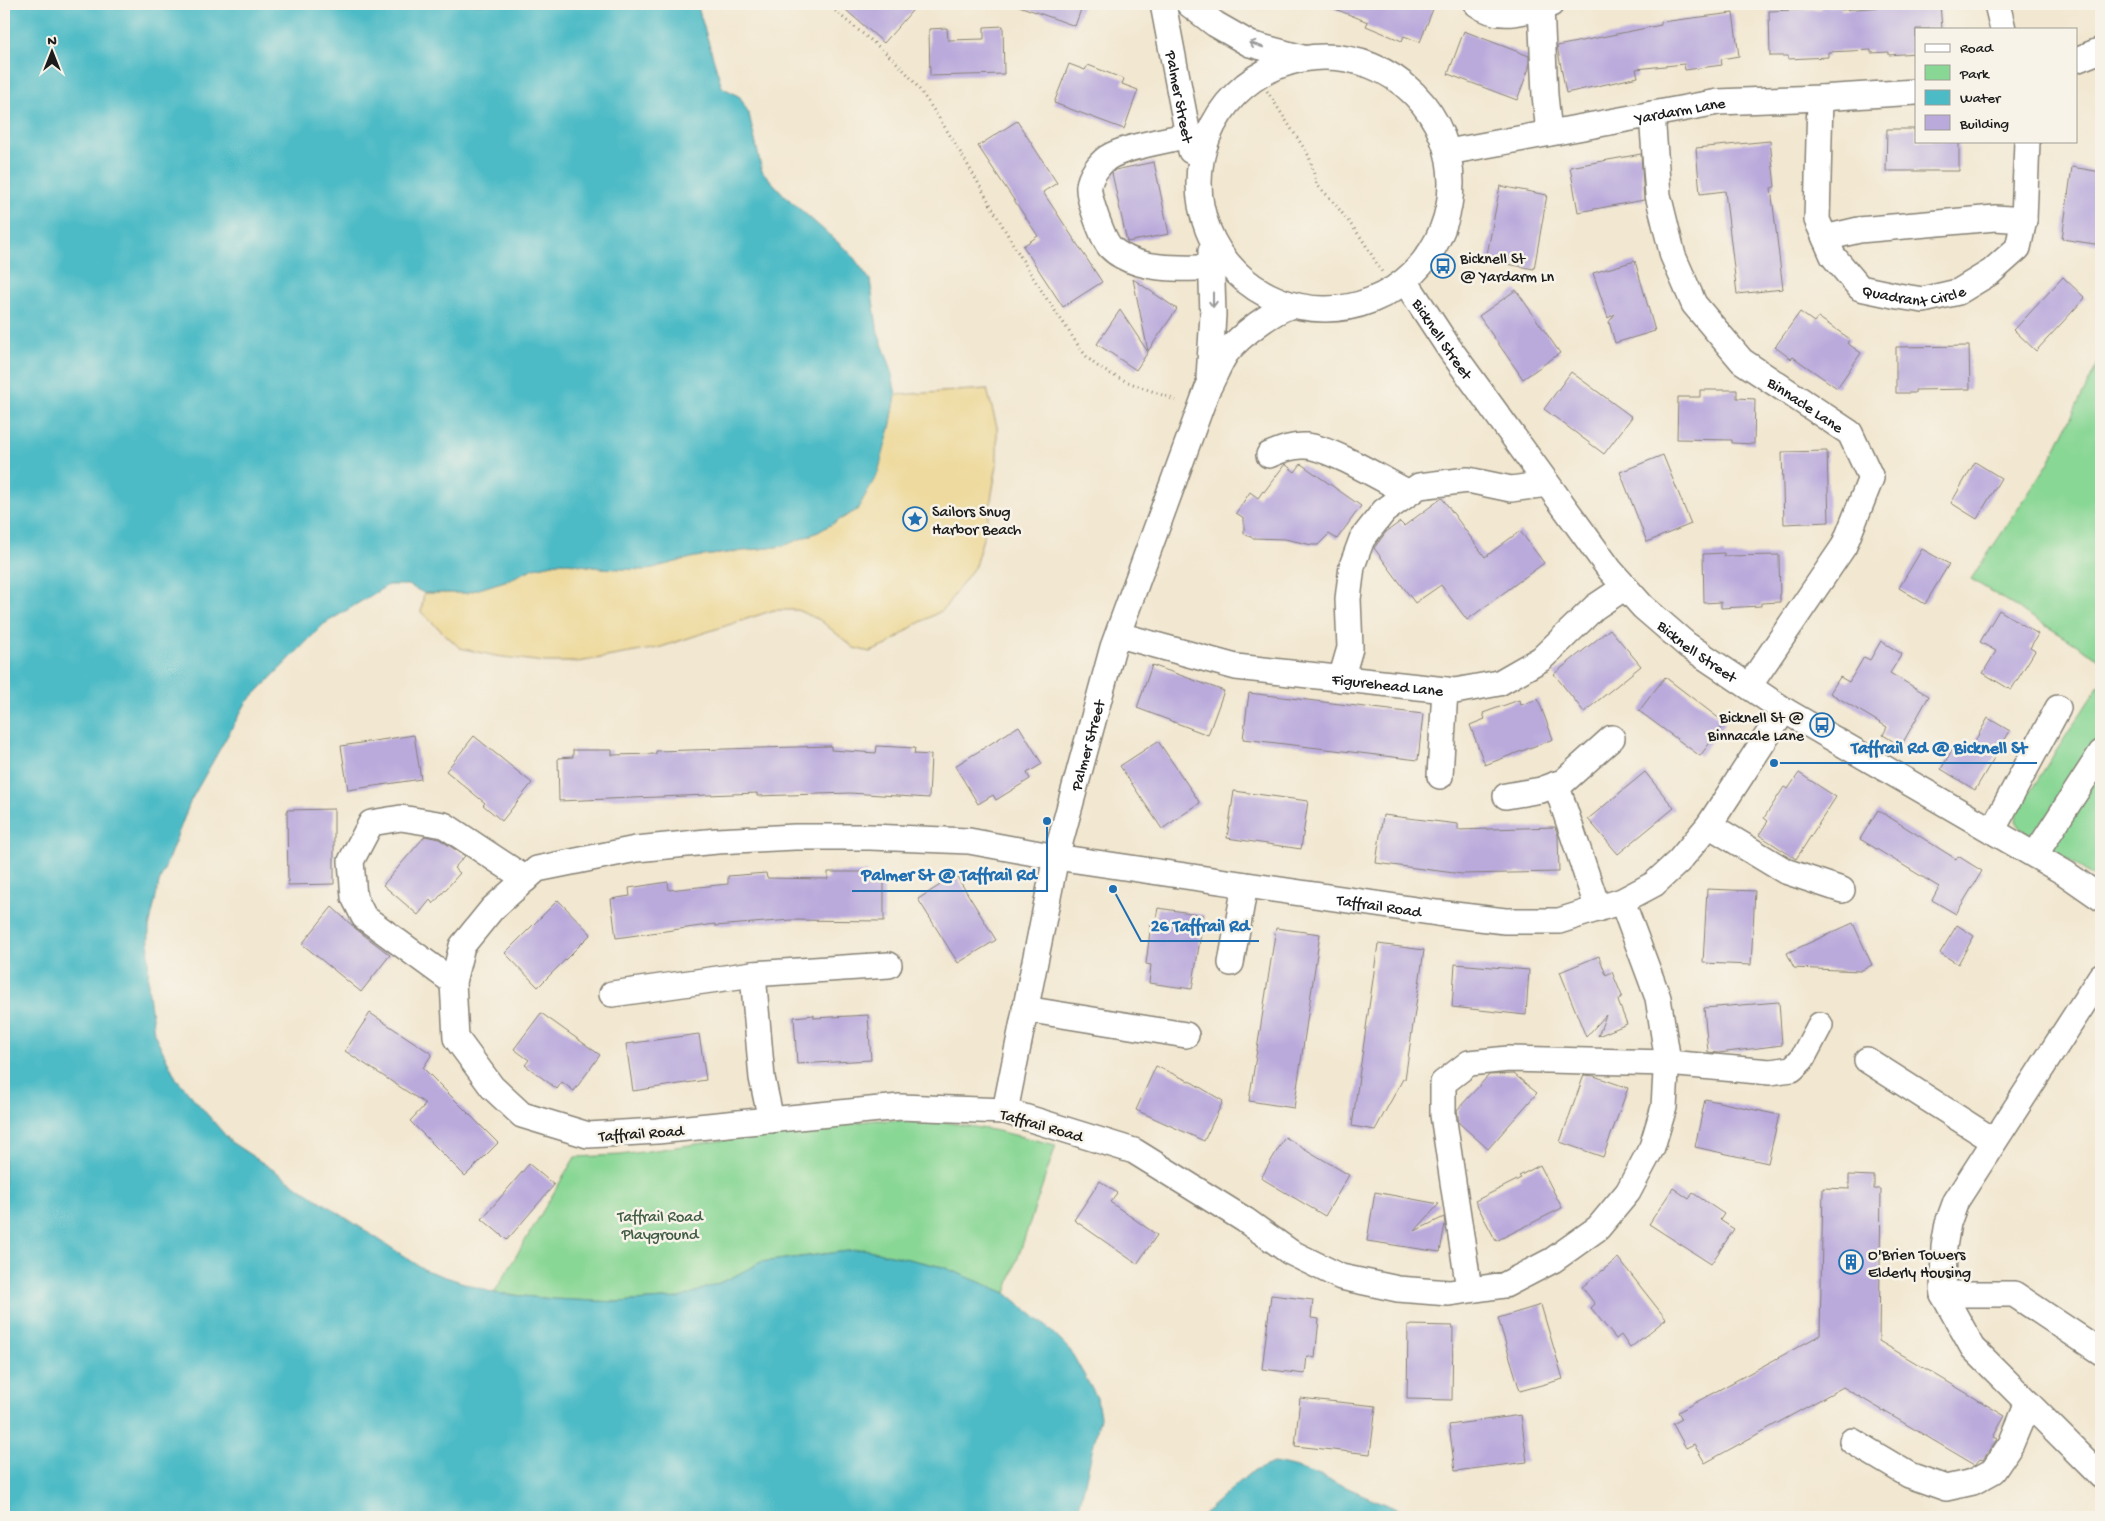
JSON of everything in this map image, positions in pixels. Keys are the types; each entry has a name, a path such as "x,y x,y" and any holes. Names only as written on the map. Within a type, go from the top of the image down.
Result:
{"street":[{"name":"Palmer Street","path":"1163,4 1202,212 1209,234 1214,315 1204,401"},
{"path":"1189,4 1215,24 1250,44 1303,58 1341,57 1378,68 1410,88 1434,117 1448,152 1452,181 1449,209 1440,236 1425,260 1395,278 1380,296 1351,306 1322,309 1293,304 1258,290 1229,265 1209,234"},
{"path":"1477,4 1493,13 1504,14 1546,5 1545,96 1549,133"},
{"path":"1997,4 2003,28"},
{"path":"2078,59 2101,50"},
{"path":"1198,189 1202,152 1216,118 1221,111 1238,90 1267,70 1303,58"},
{"name":"Yardarm Lane","path":"1448,152 1718,102 1915,92"},
{"name":"Quadrant Circle","path":"1820,98 1817,220 1833,256 1860,288 1923,300 1958,292 1991,272 2018,248 2024,220 2027,142"},
{"name":"Binnacle Lane","path":"1652,114 1658,195 1673,256 1694,304 1742,361 1850,433 1871,478 1844,546 1749,686"},
{"path":"1188,135 1120,152 1106,158 1095,170 1088,187 1104,236 1110,246 1122,256 1134,262 1163,267 1212,268"},
{"path":"1825,238 1860,230 1995,218 2024,220"},
{"name":"Bicknell Street","path":"1395,278 1610,570 1643,607 1687,646 1784,710 2036,855 2101,898"},
{"name":"Palmer Street","path":"1005,1111 1056,857 1113,647 1204,401 1227,352 1263,320 1281,308 1293,304"},
{"path":"1269,455 1294,446 1308,446 1325,450 1409,493"},
{"path":"1341,679 1350,648 1348,599 1352,566 1362,538 1384,511 1419,486 1468,480 1510,489 1547,484"},
{"name":"Figurehead Lane","path":"1119,635 1236,667 1454,692 1500,683 1541,659 1595,607 1625,586"},
{"path":"1440,776 1445,690"},
{"path":"1993,830 2058,708"},
{"name":"Taffrail Road","path":"1622,901 1658,998 1667,1055 1664,1107 1652,1147 1628,1192 1598,1228 1553,1260 1506,1285 1448,1293 1398,1289 1341,1276 1290,1252 1245,1220 1134,1151 1005,1111 900,1107 657,1131 588,1135 522,1115 492,1087 456,1038 453,982 462,946 492,909 537,869 636,849 717,841 795,837 870,837 969,841 1056,857 1436,913 1506,922 1559,922 1622,901 1654,884 1679,861 1709,825 1784,710"},
{"path":"1506,796 1541,790 1563,782 1612,738"},
{"path":"2036,855 2101,753"},
{"path":"1556,784 1598,909"},
{"path":"453,982 364,917 354,897 351,860 371,823 401,818 444,825 526,879"},
{"path":"1709,825 1786,871 1842,890"},
{"path":"1231,963 1245,885"},
{"path":"612,994 753,974 889,965"},
{"path":"753,974 762,1078 771,1120"},
{"path":"2101,976 1956,1201 1948,1223 1944,1247 1942,1294 1973,1348 2101,1476"},
{"path":"1025,1009 1186,1035"},
{"path":"1470,1289 1442,1115 1442,1083 1470,1063 1508,1059 1667,1063 1770,1072 1792,1069 1802,1059 1820,1025"},
{"path":"1867,1060 1994,1140"},
{"path":"1942,1294 2014,1294 2101,1352"},
{"path":"1852,1441 1909,1476 1946,1488 1973,1482 1994,1471 2012,1444 2028,1403"}],"path":[{"path":"828,4 908,73 984,192 1045,296 1091,361 1126,381 1149,389 1204,401"},
{"path":"1267,91 1309,156 1317,186 1332,200 1395,278"}],"green space":[{"path":"2101,357 2101,660 1971,579 2048,464"},
{"path":"2101,682 2101,874 2098,879 2022,830 2016,821 2018,810"},
{"name":"Taffrail Road Playground","path":"876,1120 945,1122 998,1131 1056,1145 1006,1293 943,1267 864,1249 761,1262 729,1279 680,1298 617,1302 553,1299 494,1293 575,1157 621,1155 806,1128"}],"sand":[{"name":"Sailors Snug Harbor Beach","path":"987,389 997,427 997,465 986,528 975,566 943,610 915,625 887,645 870,652 854,648 820,620 797,610 774,610 658,648 578,662 544,662 496,656 460,648 421,612 424,593 466,593 508,580 534,568 562,562 601,568 645,570 695,557 783,546 818,532 857,510 890,428 896,395"}],"water":[{"path":"4,4 697,4 722,87 740,97 749,114 762,171 785,196 851,254 870,280 878,333 890,365 896,395 890,428 878,473 857,510 818,532 783,546 695,557 645,570 601,568 562,562 534,568 508,580 466,593 424,593 408,585 388,585 324,624 246,703 191,800 159,883 149,928 148,986 154,1033 176,1078 231,1142 425,1270 494,1293 553,1299 617,1302 680,1298 729,1279 761,1262 864,1249 943,1267 1006,1293 1046,1326 1070,1350 1097,1398 1100,1417 1077,1517 4,1517"},
{"path":"1273,1463 1311,1473 1385,1504 1423,1517 1200,1517 1250,1473"}],"building":[{"path":"839,4 918,4 884,43"},
{"path":"1020,4 1083,4 1075,26 1019,6"},
{"path":"1325,4 1435,4 1420,42 1404,36 1402,41 1366,26 1368,22"},
{"path":"1940,4 1942,28 1915,28 1915,53 1889,55 1889,52 1871,53 1871,50 1828,52 1828,57 1788,59 1788,56 1770,56 1769,11 1822,9 1821,7 1841,6 1841,10"},
{"path":"1733,13 1739,56 1721,59 1722,65 1685,70 1684,64 1636,69 1638,77 1566,93 1557,46 1661,25 1661,22"},
{"path":"1003,26 1004,74 930,76 929,29 947,28 948,40 984,39 984,27"},
{"path":"1464,31 1529,56 1529,68 1517,100 1448,74"},
{"path":"1069,64 1085,70 1088,65 1124,79 1122,84 1138,90 1124,129 1054,103"},
{"path":"1017,121 1057,183 1043,192 1102,282 1063,307 1023,246 1038,236 978,146"},
{"path":"1887,129 1915,129 1915,142 1959,142 1959,171 1886,171"},
{"path":"1770,141 1775,187 1771,188 1783,289 1737,294 1725,191 1700,194 1696,148"},
{"path":"1641,154 1644,200 1578,212 1570,167"},
{"path":"1154,162 1169,234 1127,242 1112,173 1115,170"},
{"path":"2072,167 2101,172 2101,245 2062,239"},
{"path":"1500,186 1547,195 1534,269 1486,260"},
{"path":"1635,261 1655,331 1615,343 1609,322 1615,314 1608,318 1593,273"},
{"path":"2063,277 2085,298 2036,351 2014,330"},
{"path":"1133,279 1177,309 1148,351"},
{"path":"1516,290 1560,353 1523,379 1479,316"},
{"path":"1120,310 1148,352 1136,370 1097,344"},
{"path":"1800,312 1814,322 1818,317 1850,339 1847,343 1861,353 1837,388 1793,357 1791,359 1775,347"},
{"path":"1969,346 1970,389 1915,390 1915,393 1896,393 1896,347"},
{"path":"1571,372 1632,417 1604,454 1544,409"},
{"path":"1700,390 1737,390 1737,398 1755,399 1754,444 1732,443 1732,440 1677,439 1678,397 1700,397"},
{"path":"1827,451 1829,522 1784,524 1782,452"},
{"path":"1663,455 1691,524 1647,542 1620,472"},
{"path":"1975,462 2001,478 1977,519 1951,503"},
{"path":"1285,464 1295,472 1301,464 1361,506 1337,539 1329,534 1318,545 1312,545 1285,539 1253,538 1244,534 1244,518 1236,513 1250,492 1258,498 1264,492"},
{"path":"1442,498 1485,557 1520,531 1544,563 1467,620 1441,585 1415,603 1374,548 1386,532 1400,522 1404,526"},
{"path":"1922,549 1949,564 1925,604 1899,588"},
{"path":"1724,553 1724,556 1779,555 1780,602 1761,603 1761,606 1721,608 1721,602 1704,603 1703,554"},
{"path":"1999,610 2038,634 2030,648 2035,651 2011,690 1983,673 1996,651 1980,642"},
{"path":"1610,629 1641,666 1584,712 1554,674"},
{"path":"1881,641 1902,654 1890,673 1929,696 1901,746 1883,735 1887,727 1830,693 1840,677 1849,682 1864,657 1870,660"},
{"path":"1152,665 1224,691 1208,735 1137,708"},
{"path":"1665,677 1725,723 1700,756 1639,711"},
{"path":"1249,693 1423,714 1418,760 1243,739"},
{"path":"1538,699 1553,739 1485,765 1470,725 1485,719 1483,713 1519,700 1521,705"},
{"path":"1988,718 2010,731 1975,790 1941,769 1955,745 1968,753"},
{"path":"1019,726 1042,764 1027,773 1030,779 996,800 993,795 978,804 955,766"},
{"path":"414,735 421,779 348,790 341,746"},
{"path":"474,736 532,783 502,821 483,805 485,803 446,771"},
{"path":"1158,741 1200,803 1162,829 1120,766"},
{"path":"831,746 831,750 876,753 877,746 915,748 914,754 931,755 929,798 850,793 757,796 757,793 559,801 558,758 573,757 573,750 612,750 612,755 656,754 656,751"},
{"path":"1645,772 1674,808 1618,854 1588,819"},
{"path":"1799,773 1836,797 1796,859 1759,835 1768,821 1764,818 1784,787 1788,789"},
{"path":"1234,791 1308,801 1301,849 1227,838"},
{"path":"334,809 334,884 288,885 287,810"},
{"path":"1878,810 1956,859 1958,856 1982,871 1956,914 1932,900 1939,887 1860,839"},
{"path":"1383,815 1458,824 1458,830 1555,827 1558,835 1559,872 1462,874 1376,863"},
{"path":"425,836 439,839 465,856 454,868 460,873 433,904 430,900 418,915 383,885"},
{"path":"828,872 866,872 866,879 884,879 884,921 791,920 715,926 715,924 616,938 611,899 630,896 629,888 668,882 669,890 728,884 728,876 766,873 767,878 828,879"},
{"path":"956,875 996,940 958,963 918,899"},
{"path":"1707,889 1755,891 1751,965 1703,963"},
{"path":"558,900 591,934 538,987 505,953"},
{"path":"332,907 356,929 390,955 361,992 302,944"},
{"path":"1158,908 1204,915 1192,989 1149,983 1151,965 1146,964 1151,923 1155,924"},
{"path":"1853,923 1872,965 1860,971 1794,968 1787,953"},
{"path":"1957,925 1974,936 1958,964 1940,953"},
{"path":"1276,928 1320,934 1294,1108 1249,1101"},
{"path":"1378,944 1424,950 1405,1079 1403,1079 1375,1130 1352,1126"},
{"path":"1599,956 1606,975 1612,972 1622,996 1618,1001 1627,1024 1598,1036 1606,1015 1586,1037 1560,972"},
{"path":"1455,964 1529,970 1526,1015 1452,1007"},
{"path":"1779,1002 1782,1045 1719,1053 1708,1052 1704,1008"},
{"path":"370,1013 432,1054 423,1068 498,1143 465,1176 410,1121 426,1104 345,1051"},
{"path":"541,1013 600,1055 574,1091 562,1082 557,1089 525,1065 529,1060 514,1049"},
{"path":"814,1015 814,1018 868,1015 871,1060 797,1064 794,1017"},
{"path":"699,1034 706,1080 633,1091 626,1044"},
{"path":"1156,1066 1193,1083 1223,1101 1204,1141 1136,1110"},
{"path":"1514,1074 1537,1093 1488,1149 1459,1123 1457,1110 1489,1075"},
{"path":"1584,1075 1594,1076 1628,1088 1603,1157 1560,1142"},
{"path":"1705,1099 1779,1115 1768,1163 1695,1147"},
{"path":"1285,1137 1349,1175 1325,1216 1261,1178"},
{"path":"529,1164 554,1185 507,1240 482,1219"},
{"path":"1540,1165 1562,1208 1496,1241 1475,1201 1521,1178 1519,1176"},
{"name":"O'Brien Towers Elderly Housing","path":"1849,1175 1874,1176 1874,1189 1881,1189 1879,1341 2005,1416 1993,1437 1997,1439 1983,1460 1980,1459 1975,1465 1843,1387 1705,1463 1694,1444 1686,1448 1673,1424 1682,1419 1678,1412 1820,1335 1823,1188 1849,1189"},
{"path":"1100,1181 1117,1193 1110,1202 1157,1235 1137,1264 1074,1220"},
{"path":"1673,1188 1689,1199 1693,1193 1724,1214 1720,1220 1734,1229 1711,1264 1649,1224"},
{"path":"1375,1192 1439,1204 1415,1231 1444,1217 1445,1224 1440,1252 1367,1241"},
{"path":"1618,1258 1666,1319 1630,1348 1621,1335 1616,1339 1591,1308 1595,1304 1582,1287"},
{"path":"1271,1295 1313,1300 1311,1318 1319,1319 1315,1358 1307,1356 1305,1374 1262,1369"},
{"path":"1541,1305 1563,1379 1520,1391 1498,1318"},
{"path":"1408,1325 1453,1326 1452,1400 1407,1399"},
{"path":"1300,1398 1376,1406 1370,1454 1295,1446"},
{"path":"1521,1415 1527,1462 1455,1471 1449,1425"}],"place":[{"name":"Bicknell St @ Yardarm Ln","path":"1443,266"},
{"name":"Sailors Snug Harbor Beach","path":"915,519"},
{"name":"Bicknell St @ Binnacale Lane","path":"1822,725"},
{"name":"Taffrail Rd @ Bicknell St","path":"1774,763"},
{"name":"Palmer St @ Taffrail Rd","path":"1047,821"},
{"name":"26 Taffrail Rd","path":"1113,889"},
{"name":"O'Brien Towers Elderly Housing","path":"1851,1262"}]}
